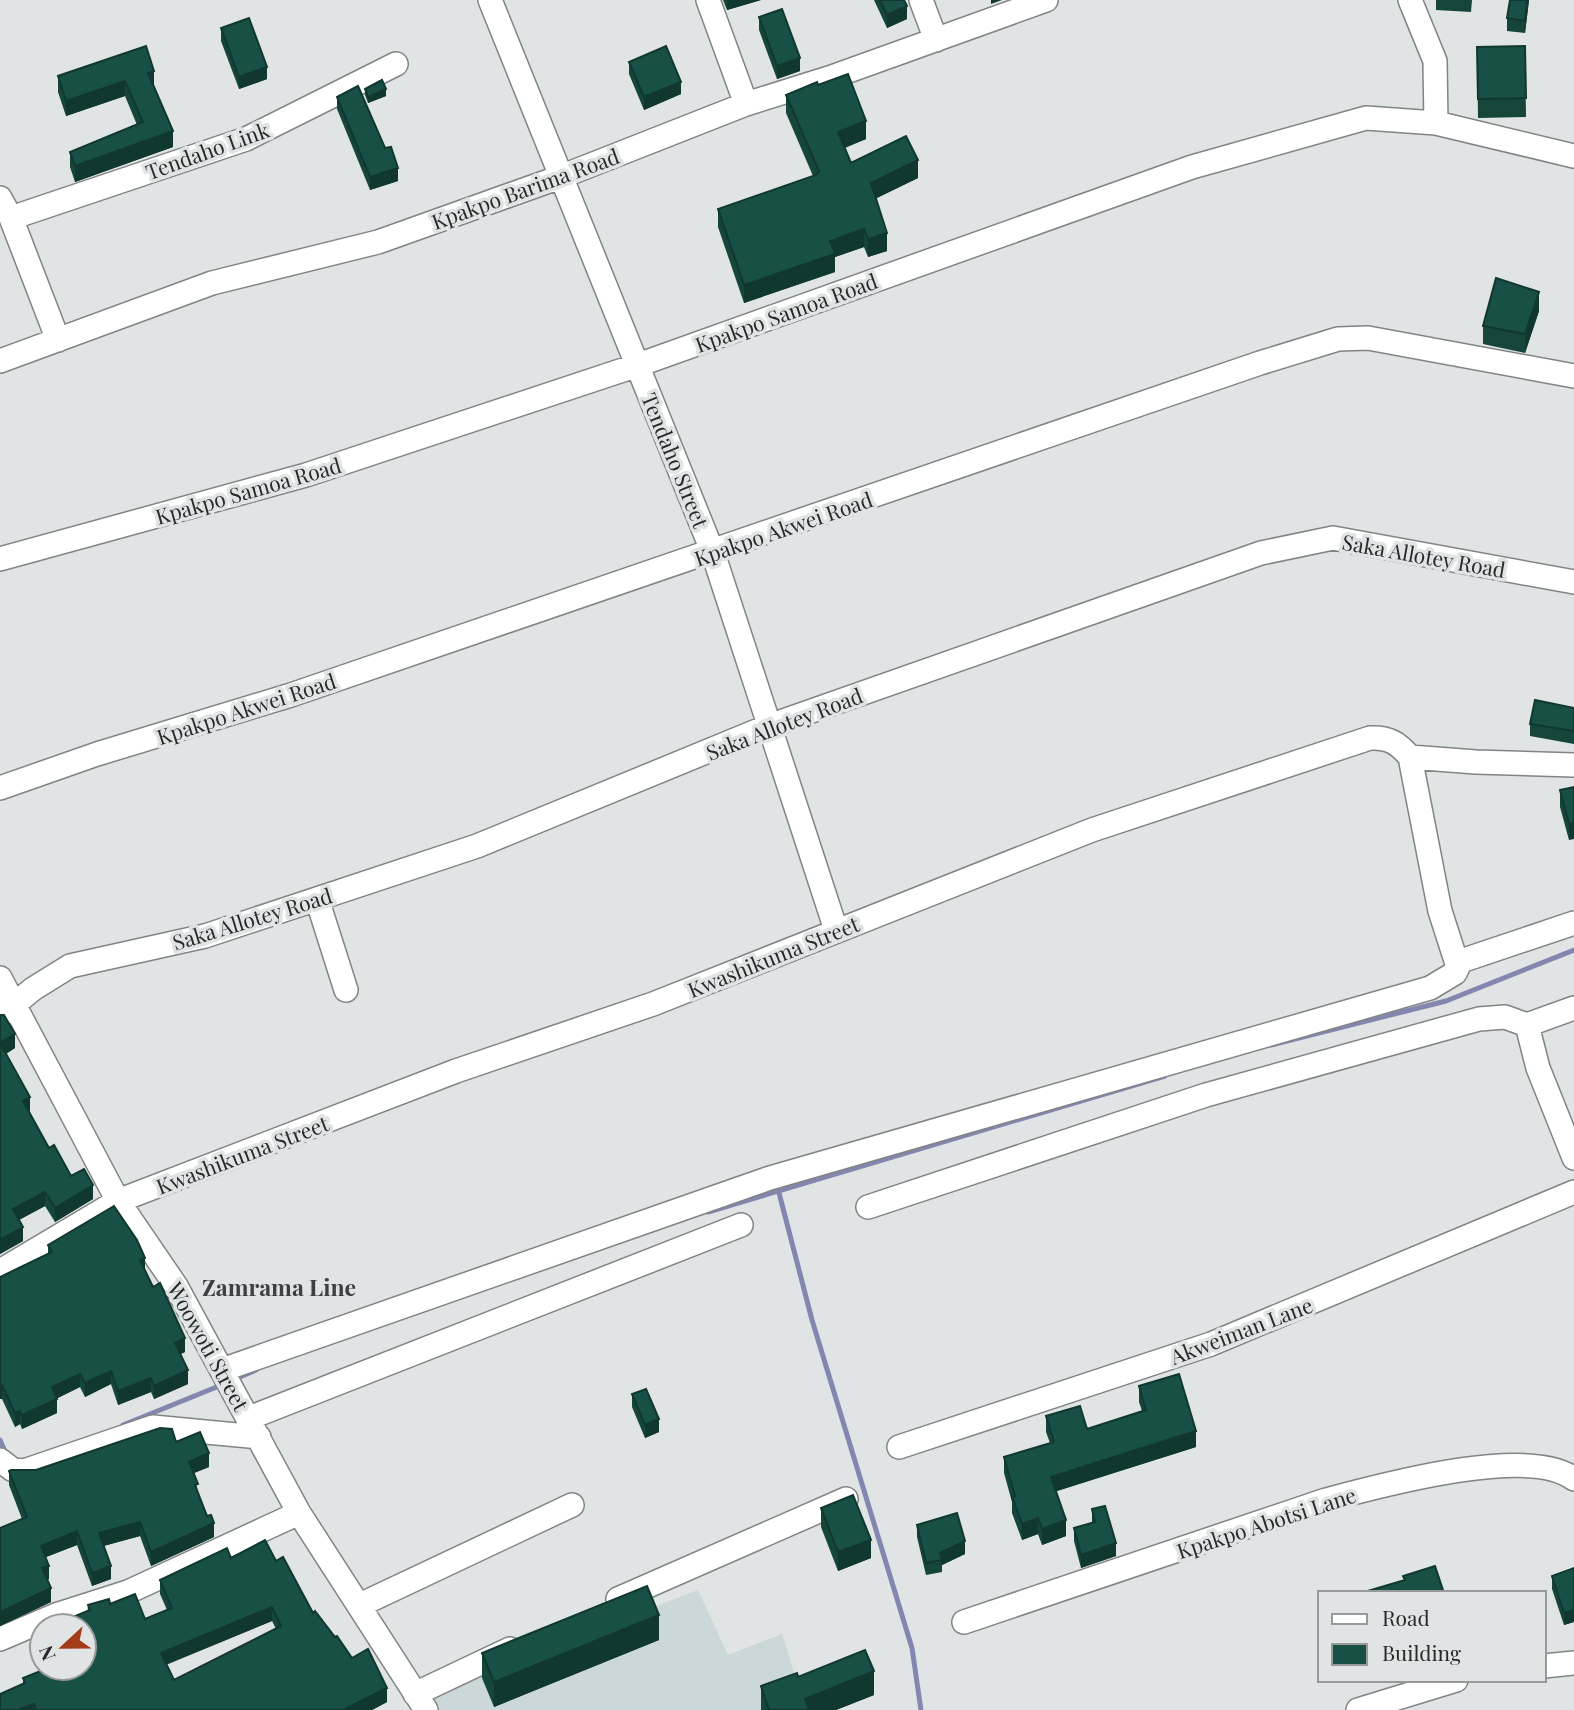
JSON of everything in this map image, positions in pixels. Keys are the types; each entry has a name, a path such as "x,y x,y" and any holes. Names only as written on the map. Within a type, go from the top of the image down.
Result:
{"street":[{"name":"Tendaho Street","path":"490,0 713,553 836,930"},
{"path":"708,0 746,104"},
{"path":"921,0 936,40"},
{"name":"Kpakpo Barima Road","path":"0,361 212,283 378,242 563,176 746,104 1046,0"},
{"path":"1410,0 1435,61 1436,123"},
{"name":"Tendaho Link","path":"5,208 246,139 396,64"},
{"name":"Kpakpo Samoa Road","path":"0,559 306,475 638,365 1192,167 1366,118 1436,123 1574,156"},
{"path":"5,208 58,340"},
{"name":"Kpakpo Akwei Road","path":"0,788 97,754 291,695 713,553 1260,363 1338,340 1368,338 1574,376"},
{"name":"Saka Allotey Road","path":"7,1011 33,989 70,966 205,936 477,846 769,726 1261,553 1333,538 1574,582"},
{"name":"Kwashikuma Street","path":"0,1271 118,1201 456,1071 653,1004 1092,830 1370,738 1385,738 1400,744 1413,764"},
{"path":"225,1375 770,1178 1430,988 1455,974 1458,962 1440,911 1413,764 1476,762 1574,765"},
{"path":"317,899 346,990"},
{"path":"1458,962 1574,923"},
{"name":"Woowoti Street","path":"0,978 7,1011 118,1201 176,1286 299,1513 420,1702"},
{"path":"868,1207 1206,1095 1479,1019 1505,1017 1527,1026 1574,1008"},
{"path":"1527,1026 1538,1068 1574,1158"},
{"name":"Akweiman Lane","path":"899,1447 1211,1344 1574,1192"},
{"path":"0,1460 13,1470 24,1471 153,1427 249,1418 741,1226"},
{"name":"Kpakpo Abotsi Lane","path":"964,1622 1313,1504 1387,1485 1482,1467 1553,1469 1574,1479"},
{"path":"597,1609 846,1499"},
{"path":"360,1605 572,1505"},
{"path":"0,1639 56,1615 128,1592 299,1513"},
{"path":"420,1702 536,1637"},
{"path":"1546,1666 1574,1663"},
{"path":"1358,1710 1450,1682"}],"shaded area":[{"path":"698,1590 728,1655 782,1634 806,1710 431,1710 423,1697"}],"building":[{"path":"880,0 904,0 907,6 887,15"},
{"path":"1510,0 1527,0 1525,21 1507,18"},
{"path":"782,9 800,58 777,66 759,17"},
{"path":"249,18 267,67 239,77 221,28"},
{"path":"146,46 154,71 148,73 173,131 75,166 70,152 143,122 125,81 66,101 58,76"},
{"path":"666,46 681,82 644,97 629,62"},
{"path":"1525,46 1526,98 1478,99 1477,47"},
{"path":"848,74 866,121 838,132 851,163 906,136 918,160 871,183 887,233 868,239 864,229 830,241 835,254 744,285 718,209 816,175 819,171 786,95 817,82 818,85"},
{"path":"382,80 386,89 368,97 365,89"},
{"path":"358,86 385,148 391,147 398,168 370,177 337,97"},
{"path":"1496,278 1539,292 1525,334 1483,326"},
{"path":"1535,700 1574,708 1574,731 1530,724"},
{"path":"1574,787 1574,822 1569,824 1560,790"},
{"path":"0,1015 4,1015 15,1034 0,1043"},
{"path":"0,1043 30,1097 23,1101 49,1148 54,1145 71,1176 84,1169 93,1185 55,1208 45,1192 13,1209 23,1227 0,1240"},
{"path":"114,1206 137,1240 145,1258 140,1260 153,1287 160,1283 185,1338 175,1343 188,1370 154,1386 151,1378 118,1391 111,1371 85,1383 80,1374 52,1387 57,1399 22,1415 20,1411 15,1413 2,1385 0,1386 0,1277 52,1252 48,1245"},
{"path":"1179,1374 1196,1431 1051,1477 1066,1520 1042,1529 1038,1518 1022,1524 1012,1497 1015,1496 1004,1457 1054,1442 1046,1416 1080,1406 1087,1429 1146,1410 1139,1386"},
{"path":"646,1389 659,1419 645,1425 632,1394"},
{"path":"160,1428 172,1429 176,1442 200,1432 209,1453 189,1462 207,1516 211,1515 214,1523 151,1552 140,1522 99,1533 111,1566 92,1573 77,1531 41,1546 49,1566 42,1568 51,1588 0,1612 0,1528 27,1517 9,1471 36,1470"},
{"path":"853,1495 871,1540 838,1552 821,1508"},
{"path":"1105,1506 1116,1543 1081,1555 1074,1528 1095,1522 1092,1509"},
{"path":"957,1513 965,1541 940,1553 942,1560 926,1563 917,1525"},
{"path":"265,1540 276,1561 283,1557 313,1613 315,1611 335,1637 337,1636 352,1658 368,1649 387,1688 343,1710 36,1710 34,1704 18,1710 0,1710 0,1694 25,1683 23,1678 28,1676 28,1682 98,1682 98,1612 85,1612 90,1610 88,1605 109,1599 110,1604 135,1594 145,1619 172,1608 160,1580 227,1548 231,1558","holes":["272,1607 281,1626 174,1680 161,1653"]},
{"path":"1435,1566 1443,1590 1368,1591 1405,1580 1403,1576"},
{"path":"1574,1568 1574,1610 1564,1613 1552,1576"},
{"path":"647,1586 659,1615 494,1682 482,1653"},
{"path":"865,1650 874,1671 805,1699 809,1710 769,1710 761,1686 797,1673 798,1677"}],"waterway":[{"path":"1271,1045 1446,1001 1574,950"},
{"path":"708,1212 1165,1076"},
{"path":"778,1189 812,1320 912,1648 921,1710"},
{"path":"233,1380 256,1370"},
{"path":"123,1425 224,1384"},
{"path":"0,1440 7,1456"}],"district":[{"name":"Zamrama Line","path":"279,1286"}]}
